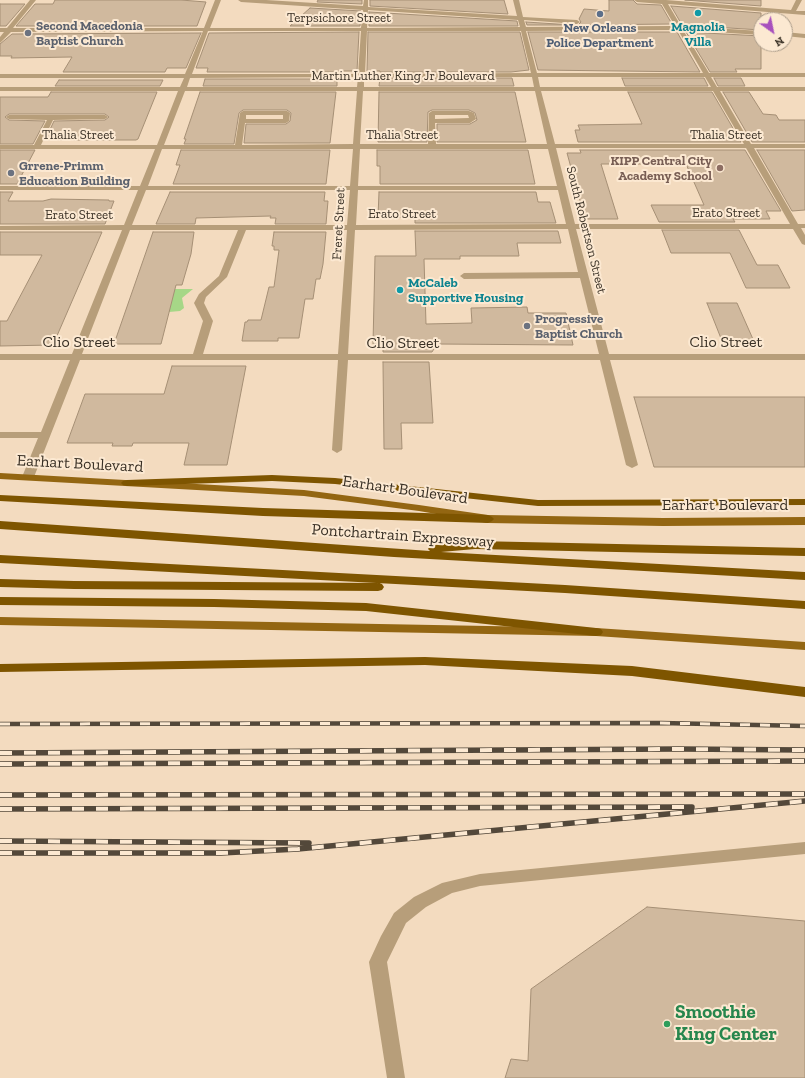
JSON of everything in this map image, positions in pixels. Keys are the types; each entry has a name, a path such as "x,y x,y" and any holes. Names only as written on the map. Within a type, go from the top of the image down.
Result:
{"highway":[{"path":"127,483 272,478 335,481 538,503 805,502"},
{"path":"0,498 271,512 488,519"},
{"name":"Pontchartrain Expressway","path":"0,526 25,526 394,553 805,576"},
{"path":"394,553 475,545 805,552"},
{"path":"0,559 565,588 805,605"},
{"path":"0,583 82,585 565,588"},
{"path":"0,601 214,603 366,607 596,632"},
{"path":"0,668 425,662 632,671 805,692"}],"main road":[{"name":"Earhart Boulevard","path":"0,476 304,493 419,508 488,519 663,522 805,521"},
{"path":"0,621 596,632 805,646"}],"street":[{"path":"0,41 33,0"},
{"path":"28,477 218,0"},
{"path":"241,0 753,33"},
{"name":"Freret Street","path":"337,450 366,0"},
{"name":"South Robertson Street","path":"516,0 551,147 606,358 632,465"},
{"path":"637,0 805,13"},
{"path":"793,12 799,0"},
{"path":"663,1 805,242"},
{"name":"Terpsichore Street","path":"0,30 679,28"},
{"path":"793,35 805,36"},
{"name":"Martin Luther King Jr Boulevard","path":"0,76 805,76"},
{"name":"Martin Luther King Jr Boulevard","path":"0,89 805,89"},
{"path":"238,147 243,113 287,113 286,121 242,121"},
{"path":"432,121 470,121 473,119 472,114 469,113 432,113 432,121 432,147"},
{"path":"9,117 105,117"},
{"path":"36,147 51,118"},
{"name":"Thalia Street","path":"0,147 805,146"},
{"path":"0,188 562,188"},
{"name":"Erato Street","path":"0,228 805,226"},
{"path":"197,357 208,321 199,303 202,296 224,277 243,228"},
{"path":"464,276 584,275"},
{"name":"Clio Street","path":"0,357 805,357"},
{"path":"0,435 45,435"},
{"path":"396,1078 378,962 387,941 400,918 420,902 448,888 480,880 805,848"}],"green space":[{"path":"136,289 193,289 182,298 184,308 180,311 169,312"}],"building":[{"path":"55,0 181,0 206,2 197,26 16,26 35,4 53,4"},
{"path":"318,0 362,0 362,4 317,2"},
{"path":"370,0 504,0 508,14 370,6"},
{"path":"609,0 633,0 637,4 661,5 672,24 578,25 581,22 579,19 584,9 609,11"},
{"path":"685,0 761,0 761,6"},
{"path":"0,4 25,4 6,26 0,26"},
{"path":"671,6 753,12 753,29 682,25"},
{"path":"310,8 361,11 360,26 290,26"},
{"path":"369,12 517,21 518,26 369,26"},
{"path":"526,22 541,23 573,25 527,25"},
{"path":"359,32 357,71 207,72 208,68 196,68 209,33"},
{"path":"368,32 520,32 529,70 511,72 367,71"},
{"path":"528,32 677,32 700,72 538,70"},
{"path":"686,32 753,36 753,52 761,52 761,69 735,69 737,72 710,72"},
{"path":"201,33 186,68 167,68 165,72 63,72 72,57 11,58 12,56 0,56 0,44 12,34"},
{"path":"380,78 512,78 514,86 379,86"},
{"path":"622,78 704,78 708,86 625,86"},
{"path":"714,78 741,78 745,86 718,86"},
{"path":"205,79 337,79 337,86 203,86"},
{"path":"59,80 163,80 160,86 55,86"},
{"path":"51,92 157,92 138,139 136,140 45,140 54,121 105,120 109,117 105,114 9,114 5,117 9,120 45,121 33,144 0,144 0,97 48,97"},
{"path":"200,92 336,92 330,143 244,143 246,124 286,124 290,121 291,113 287,110 243,110 239,113 234,144 184,144 186,139 184,139"},
{"path":"379,92 515,92 526,142 437,142 437,124 470,124 477,120 475,113 469,110 432,110 428,112 427,142 378,142"},
{"path":"628,92 712,92 741,142 578,142 575,130 580,130 578,125 642,124"},
{"path":"723,92 749,92 763,114 776,115 779,120 805,120 805,142 752,142"},
{"path":"0,150 35,150 17,184 0,184"},
{"path":"181,150 330,150 326,184 173,184 180,165 176,165"},
{"path":"377,150 528,150 535,184 380,184 380,166 377,166"},
{"path":"580,150 745,150 781,211 766,211 770,219 733,219 735,222 659,222 651,205 704,205 686,164 601,164 618,219 585,219 567,153 581,153"},
{"path":"757,150 805,150 805,210 792,211"},
{"path":"0,192 13,192 8,201 43,201 51,199 114,201 105,224 0,224"},
{"path":"170,192 325,192 324,201 328,201 326,224 275,224 276,218 270,218 271,216 196,218 195,224 156,224"},
{"path":"379,192 536,192 538,202 550,202 556,223 415,223 415,218 378,217"},
{"path":"662,230 739,230 757,265 778,265 790,288 746,288 730,253 671,253"},
{"path":"415,231 558,231 561,243 517,243 519,256 460,256 460,259 424,259 426,324 472,323 471,308 527,307 528,313 566,313 573,345 437,344 432,352 383,352 383,344 373,344 375,256 416,256"},
{"path":"0,232 102,232 53,345 0,346 0,321 7,321 42,255 0,255"},
{"path":"153,232 194,232 191,254 182,285 176,285 161,344 114,344"},
{"path":"274,232 326,232 320,279 316,279 313,299 305,299 299,338 278,338 278,341 242,341 245,322 248,320 261,320 269,287 274,287 279,250 274,250 274,246 272,246"},
{"path":"707,303 737,303 756,346 724,346"},
{"path":"383,362 429,362 433,423 401,423 402,449 384,449"},
{"path":"172,366 246,366 227,465 184,465 189,443 133,443 132,446 112,446 113,443 67,443 85,394 164,394"},
{"path":"634,397 805,397 805,467 654,467"},
{"name":"Smoothie King Center","path":"647,907 805,921 805,1078 505,1078 511,1059 528,1061 531,989"}],"railway":[{"path":"0,724 661,723 805,726"},
{"path":"0,753 679,749 805,750"},
{"path":"0,764 805,761"},
{"path":"0,795 805,794"},
{"path":"0,853 221,853 298,849 805,801"},
{"path":"0,809 692,807"},
{"path":"0,841 309,843"}],"place":[{"name":"Magnolia Villa","path":"698,13"},
{"name":"New Orleans Police Department","path":"600,14"},
{"name":"Second Macedonia Baptist Church","path":"28,33"},
{"name":"KIPP Central City Academy School","path":"720,168"},
{"name":"Grrene-Primm Education Building","path":"11,173"},
{"name":"McCaleb Supportive Housing","path":"400,290"},
{"name":"Progressive Baptist Church","path":"527,326"},
{"name":"Smoothie King Center","path":"667,1024"}]}
